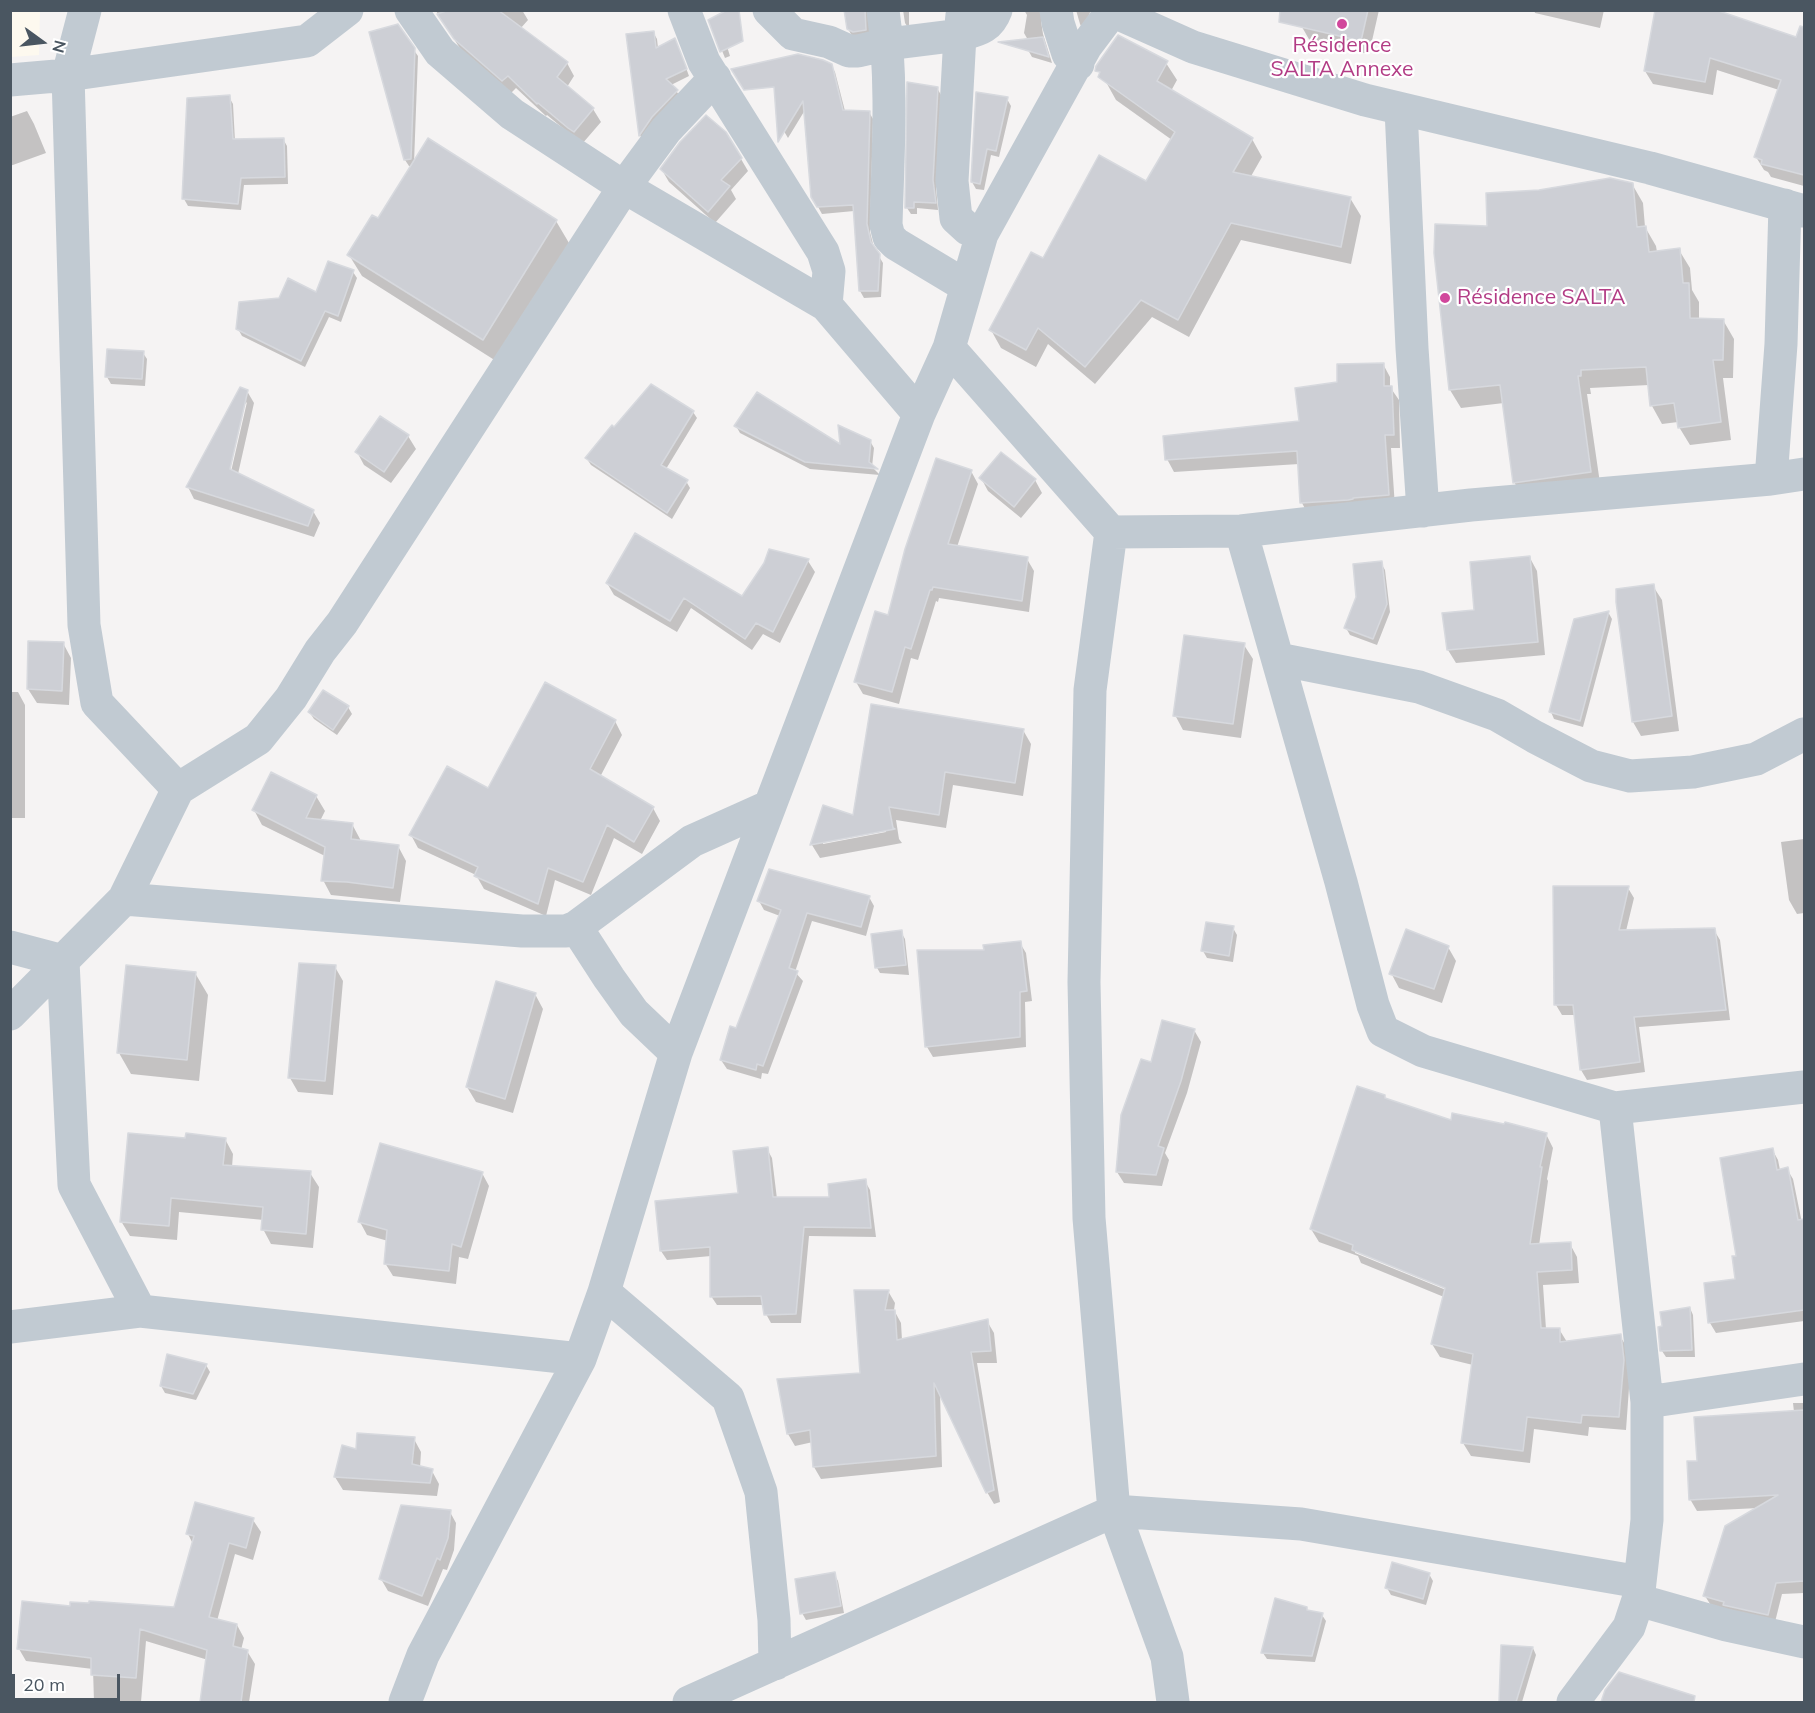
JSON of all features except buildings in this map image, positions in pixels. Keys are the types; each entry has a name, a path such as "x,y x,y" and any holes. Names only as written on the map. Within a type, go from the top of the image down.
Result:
{"street":[{"path":"85,10 68,75 84,625 97,703 178,789"},
{"path":"10,80 68,75 307,41 347,10"},
{"path":"411,10 440,52 512,114 624,187 826,305 919,414"},
{"path":"684,10 704,62 823,252 829,271 826,305"},
{"path":"769,10 793,34 829,42 849,51 888,44 961,23 985,27 993,18 996,10"},
{"path":"883,10 888,44 889,81 886,225 889,237 896,244 966,286"},
{"path":"1056,10 1068,54 1078,64"},
{"path":"405,1702 423,1655 580,1359 604,1292 676,1053 919,414 949,348 982,234 1086,46 1112,11 1193,47 1343,94 1650,168 1795,208 1781,344 1771,479"},
{"path":"961,23 952,181 956,218 968,229 982,234"},
{"path":"10,1014 124,899 178,789 258,740 291,698 624,187 666,130 715,78"},
{"path":"1401,109 1412,348 1423,511"},
{"path":"949,348 1112,532 1241,531 1471,505 1771,479 1804,474"},
{"path":"1241,531 1341,882 1373,1005 1383,1031 1423,1051 1615,1108 1804,1087"},
{"path":"1112,532 1090,690 1084,982 1089,1218 1114,1511 1167,1656 1173,1702"},
{"path":"1278,659 1419,687 1497,715 1591,766 1630,776 1693,772 1756,759 1804,734"},
{"path":"124,899 522,931 566,931 576,927 692,841 770,806"},
{"path":"576,927 634,1013 676,1053"},
{"path":"10,946 63,961"},
{"path":"63,961 74,1185 140,1311"},
{"path":"1573,1702 1629,1627 1639,1591 1647,1520 1647,1402 1615,1108"},
{"path":"604,1292 728,1398 762,1492 774,1620 775,1664"},
{"path":"10,1327 140,1311 580,1359"},
{"path":"1647,1402 1804,1379"},
{"path":"689,1702 1114,1511 1301,1524 1639,1591 1726,1625 1804,1642"}],"shaded area":[{"path":"11,10 40,11 39,55 11,57"}],"place":[{"name":"Résidence SALTA Annexe","path":"1342,24"},
{"name":"Résidence SALTA","path":"1445,298"}]}
